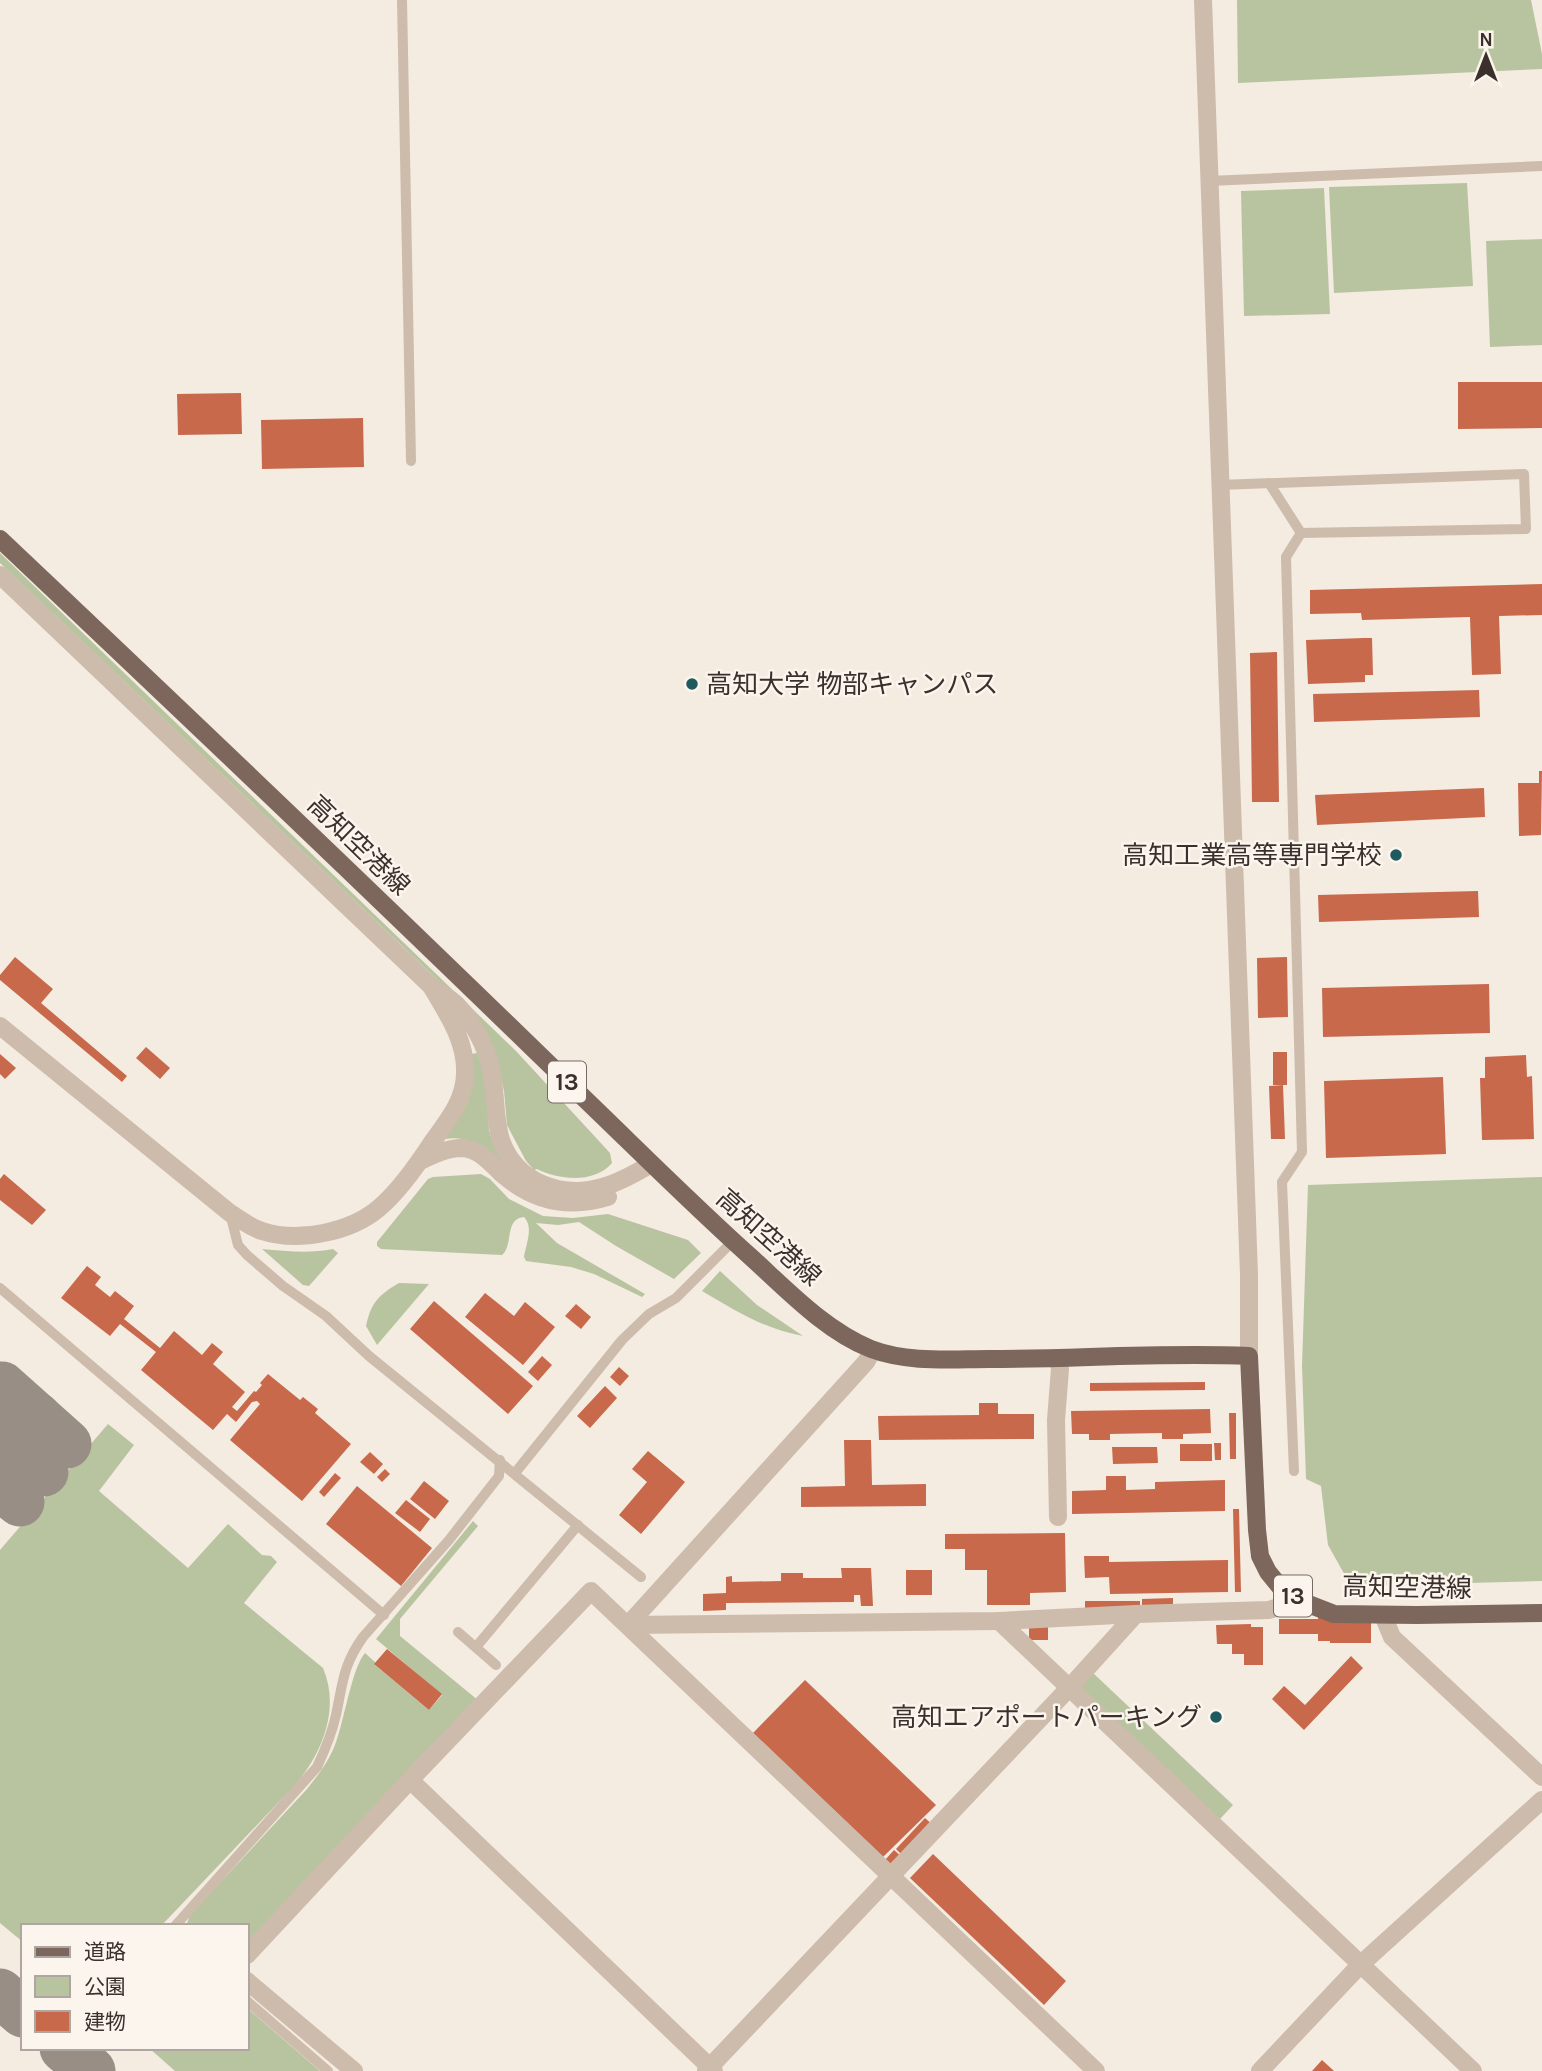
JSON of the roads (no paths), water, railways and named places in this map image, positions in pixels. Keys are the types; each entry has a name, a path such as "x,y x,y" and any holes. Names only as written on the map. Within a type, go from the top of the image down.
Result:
{"main road":[{"name":"高知空港線","path":"0,539 651,1164 797,1299 849,1339 895,1356 936,1359 1058,1359 1196,1354 1249,1356 1260,1556 1281,1588 1298,1600 1334,1614 1542,1613"}],"street":[{"path":"1203,0 1248,1261 1249,1356"},
{"path":"0,575 431,986 456,1004 470,1022 489,1059 502,1141 511,1159 526,1176 555,1189 590,1189 624,1179 651,1164"},
{"path":"0,1026 230,1213 259,1230 274,1234 321,1234 352,1224 379,1208 420,1161 458,1106 466,1073 464,1052 456,1031 431,986"},
{"path":"420,1161 447,1150 462,1148 475,1151 487,1158 520,1188 537,1197 566,1203 593,1201 632,1187 651,1164"},
{"path":"628,1625 866,1362 873,1350"},
{"path":"1058,1359 1058,1517"},
{"path":"248,1954 592,1591 1096,2071"},
{"path":"628,1625 999,1620 1269,1610 1298,1600"},
{"path":"410,1780 710,2070 1136,1614"},
{"path":"1382,1615 1392,1637 1542,1777"},
{"path":"999,1620 1473,2071"},
{"path":"1260,2071 1360,1965 1542,1800"},
{"path":"248,1981 354,2071"}],"lane":[{"path":"402,0 411,461"},
{"path":"1209,181 1542,166"},
{"path":"1220,485 1524,474 1526,529 1301,533"},
{"path":"1269,483 1301,533"},
{"path":"1294,1471 1282,1182 1302,1152 1286,557 1301,533"},
{"path":"230,1213 238,1245 247,1255 283,1286 326,1316 369,1356 641,1577"},
{"path":"515,1473 622,1340 649,1314 676,1298 733,1241"},
{"path":"0,1289 384,1615"},
{"path":"177,1924 317,1767 328,1743 336,1716 342,1678 352,1653 449,1540 499,1476 500,1460"},
{"path":"475,1647 578,1525"},
{"path":"458,1632 496,1665"},
{"path":"248,2002 328,2071"}],"place":[{"name":"高知大学 物部キャンパス","path":"692,684"},
{"name":"高知工業高等専門学校","path":"1396,855"},
{"name":"高知エアポートパーキング","path":"1216,1717"}]}
